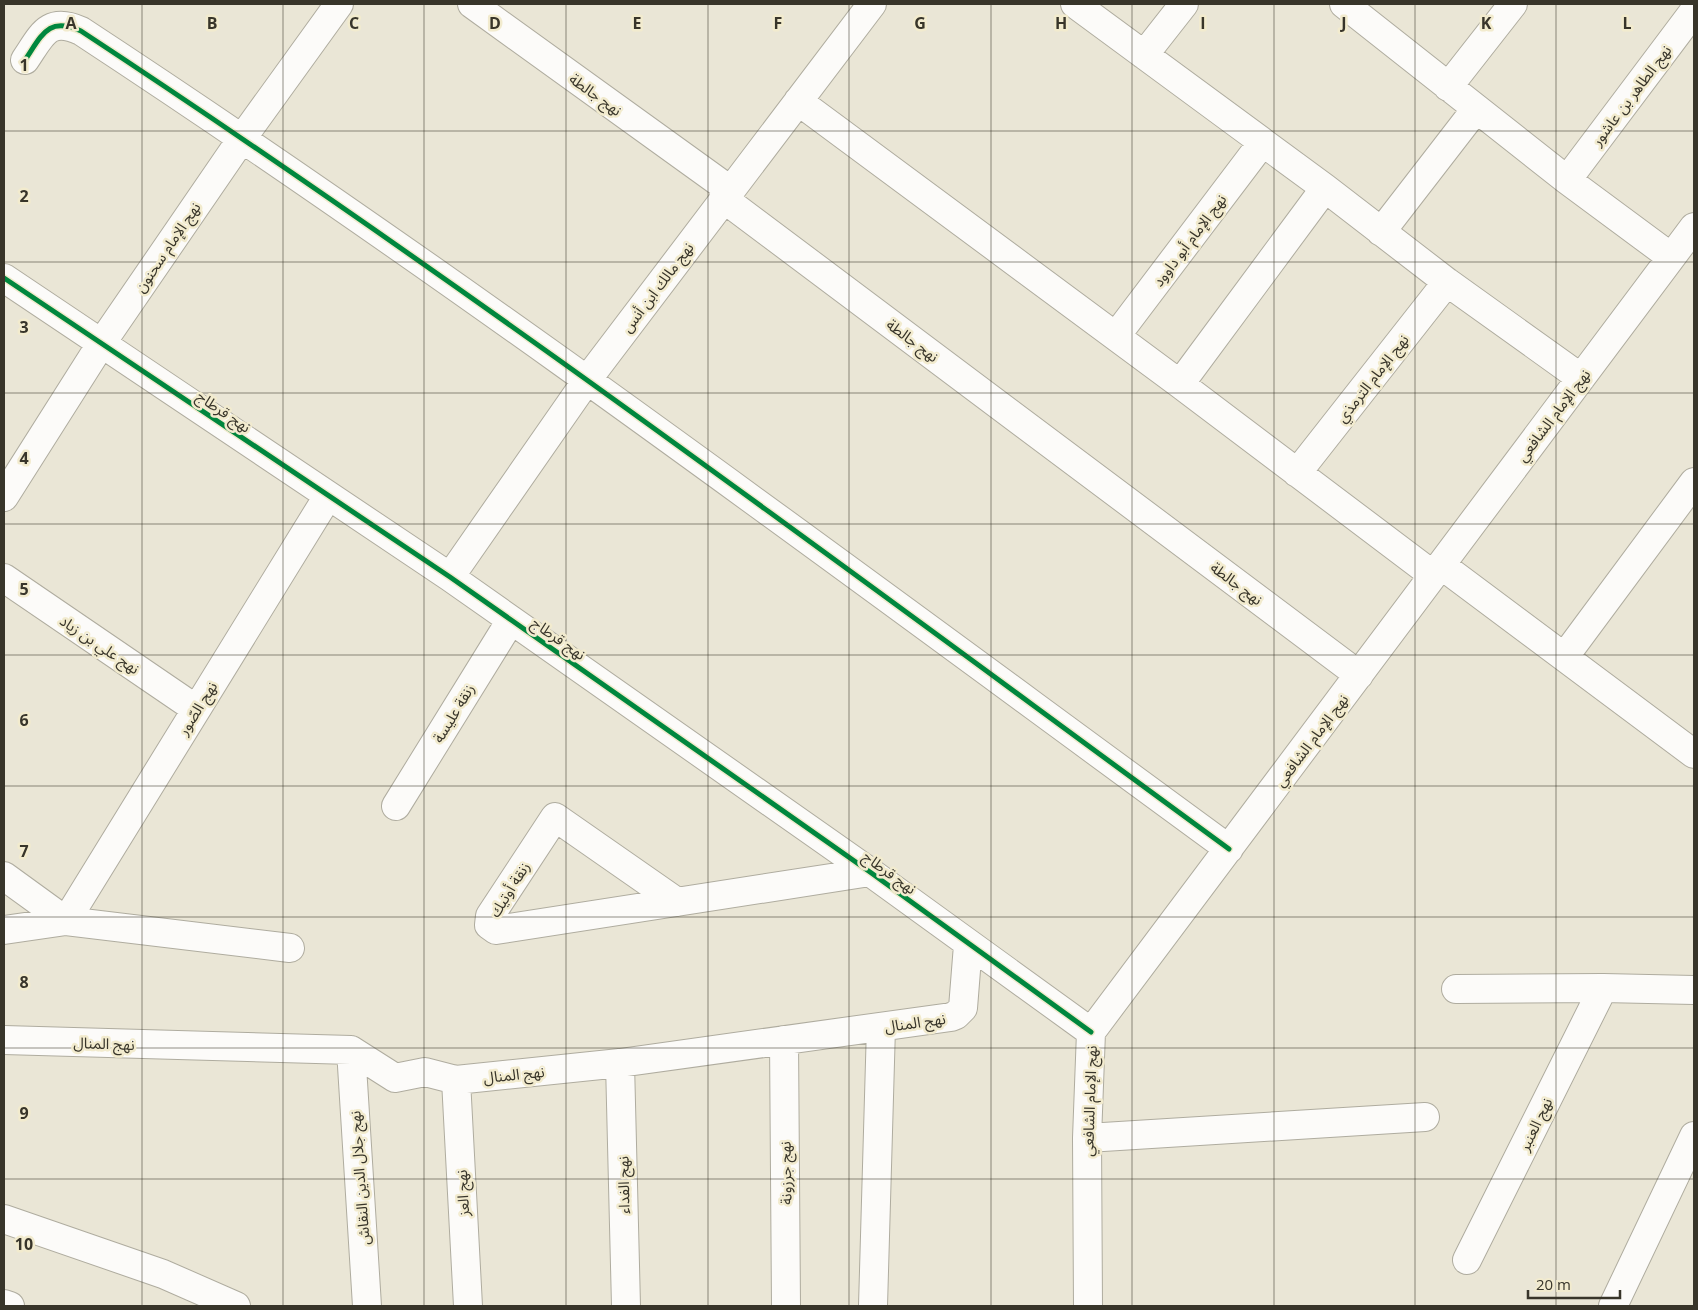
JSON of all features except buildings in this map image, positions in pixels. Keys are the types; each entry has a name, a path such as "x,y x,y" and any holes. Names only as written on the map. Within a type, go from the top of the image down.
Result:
{"street":[{"name":"نهج الإمام سحنون","path":"4,497 101,344 242,137 339,4"},
{"name":"نهج جالطة","path":"472,4 722,185 724,199 1359,675"},
{"name":"نهج مالك ابن أنس","path":"450,577 587,380 871,4"},
{"path":"1075,4 1325,188 1447,282 1581,378"},
{"path":"1144,55 1184,4"},
{"path":"1344,4 1567,180 1672,257"},
{"path":"1448,87 1513,4"},
{"name":"نهج الطاهر بن عاشور","path":"1567,180 1694,11"},
{"path":"25,60 46,29 58,25 71,26 242,137 587,380 1228,848"},
{"path":"798,101 1116,336 1297,473 1565,656 1694,754"},
{"path":"1381,232 1476,109"},
{"name":"نهج الإمام أبو داوود","path":"1116,336 1262,143"},
{"path":"1180,384 1325,188"},
{"name":"نهج الإمام الشافعي","path":"1088,1306 1087,1138 1091,1032 1694,227"},
{"name":"نهج قرطاج","path":"4,278 450,577 870,872 968,945 1091,1032"},
{"name":"نهج الإمام الترمذي","path":"1297,473 1447,282"},
{"path":"1565,656 1694,482"},
{"name":"نهج الصّور","path":"66,920 328,496"},
{"name":"نهج علي بن زياد","path":"4,578 196,710"},
{"name":"زنقة عليسة","path":"396,806 511,620"},
{"name":"زنقة أوتيك","path":"677,902 555,816 490,916 489,925 496,930 677,902 870,872"},
{"path":"4,876 66,920"},
{"path":"4,930 66,920 290,948"},
{"name":"نهج المنال","path":"4,1040 351,1050 395,1078 425,1072 456,1080 620,1063 950,1017 960,1012 963,1008 968,945"},
{"path":"1456,989 1602,988 1694,990"},
{"name":"نهج العنبر","path":"1468,1260 1602,988"},
{"path":"874,1306 881,1027"},
{"name":"نهج جرزونة","path":"784,1040 786,1306"},
{"name":"نهج جلال الدين النقاش","path":"351,1050 367,1306"},
{"name":"نهج الفداء","path":"620,1063 626,1306"},
{"name":"نهج العز","path":"456,1080 468,1306"},
{"path":"1087,1138 1425,1117"},
{"path":"1613,1306 1694,1136"},
{"path":"4,1219 163,1274 236,1306"},
{"path":"4,1304 10,1306"}],"cycle path":[{"path":"25,60 41,36 53,27 70,27 81,31 228,129 517,330 660,432 1229,849"},
{"path":"4,278 450,577 870,872 1091,1032"}]}
